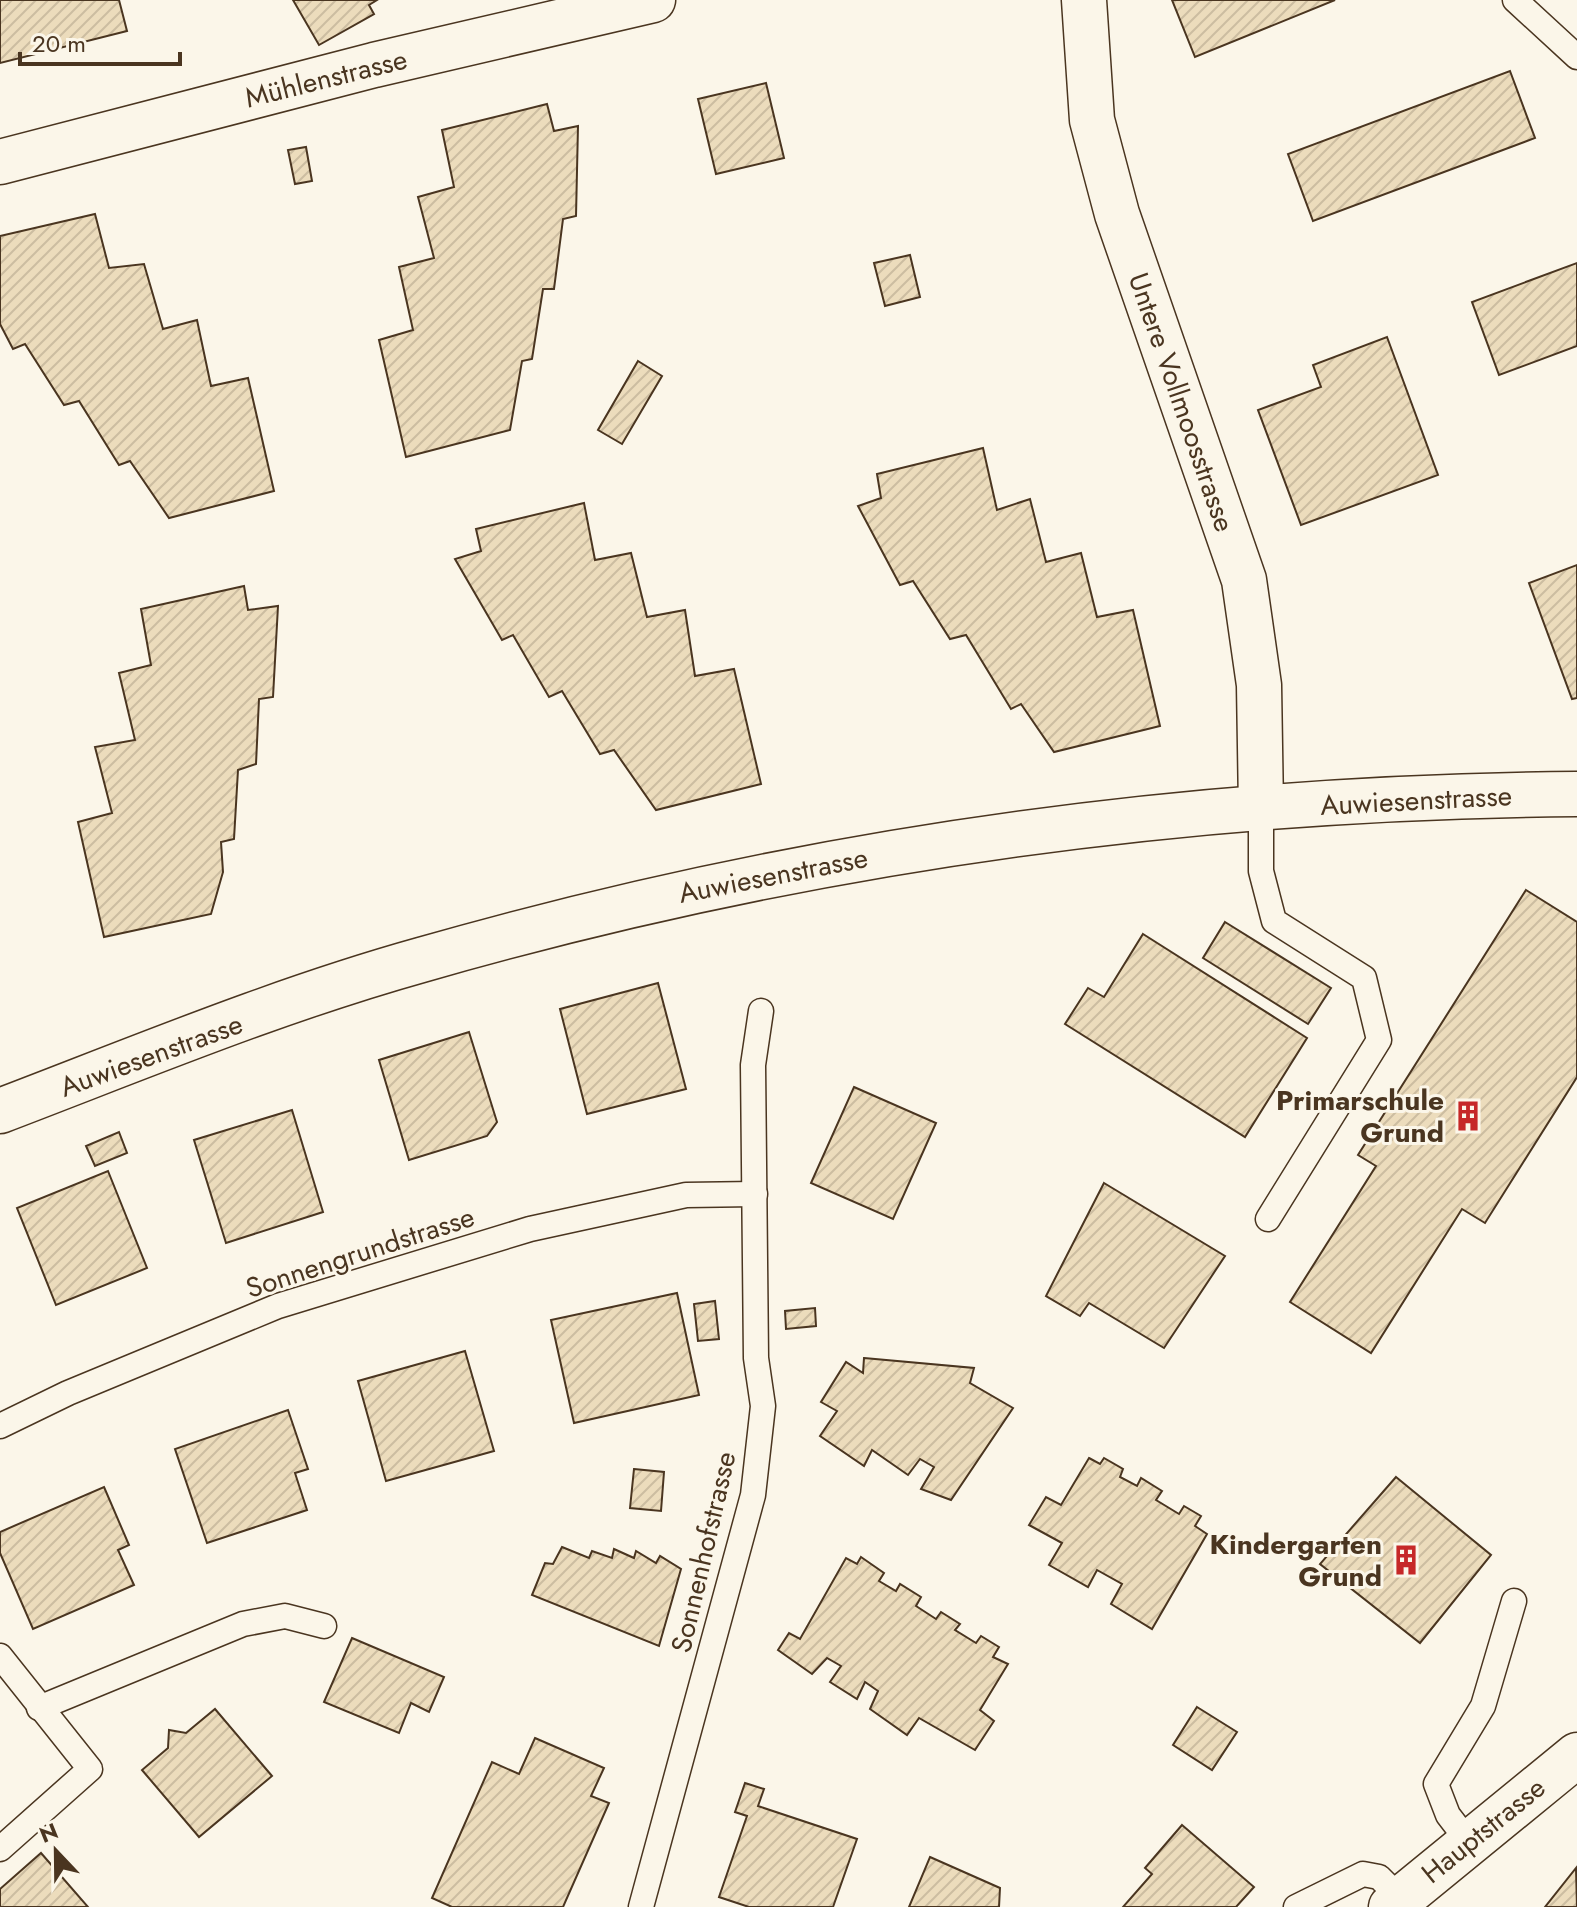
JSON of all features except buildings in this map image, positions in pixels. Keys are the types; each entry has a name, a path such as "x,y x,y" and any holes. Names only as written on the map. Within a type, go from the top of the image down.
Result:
{"street":[{"name":"Mühlenstrasse","path":"0,162 374,65 653,0"},
{"name":"Untere Vollmoosstrasse","path":"1084,0 1092,120 1117,214 1244,580 1259,685 1261,808"},
{"name":"Auwiesenstrasse","path":"0,1111 186,1040 416,961 622,905 831,862 1008,834 1261,808 1577,794"},
{"name":"Hauptstrasse","path":"1396,1902 1577,1755"}],"lane":[{"path":"1515,0 1577,57"},
{"path":"1261,808 1261,871 1274,921 1364,978 1379,1040 1268,1219"},
{"name":"Sonnenhofstrasse","path":"641,1907 753,1495 763,1406 756,1358 753,1065 761,1011"},
{"name":"Sonnengrundstrasse","path":"0,1426 68,1393 278,1306 530,1229 686,1195 755,1194"},
{"path":"1468,1841 1448,1815 1436,1784 1483,1706 1514,1601"},
{"path":"39,1708 243,1624 285,1616 324,1626"},
{"path":"0,1656 90,1769 0,1849"},
{"path":"1296,1907 1363,1874 1379,1877 1396,1902"}],"place":[{"name":"Primarschule Grund","path":"1468,1116"},
{"name":"Kindergarten Grund","path":"1406,1560"}]}
